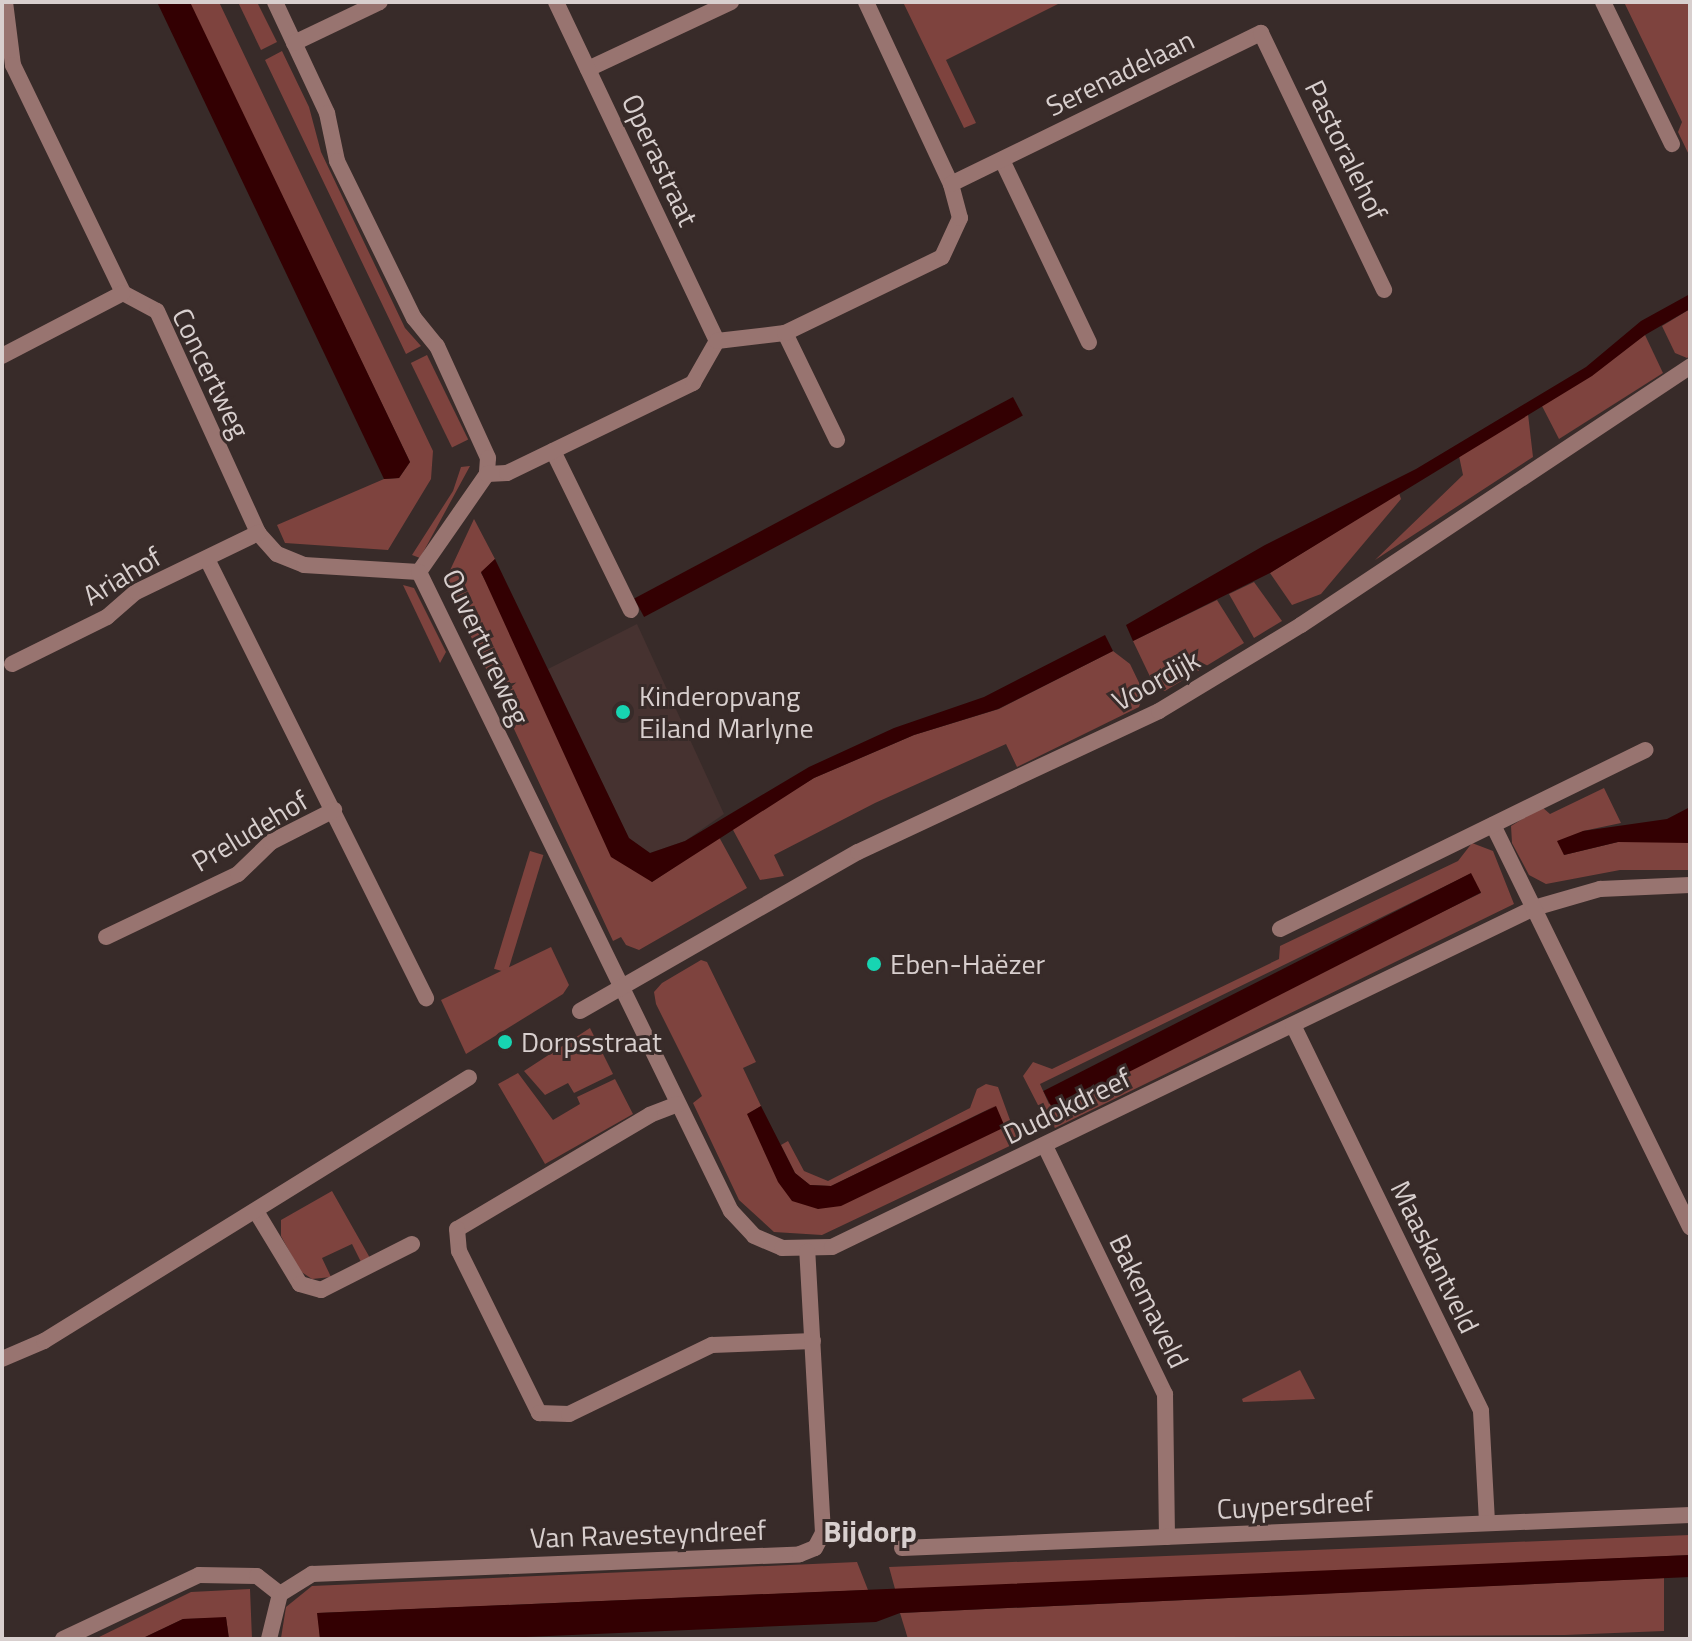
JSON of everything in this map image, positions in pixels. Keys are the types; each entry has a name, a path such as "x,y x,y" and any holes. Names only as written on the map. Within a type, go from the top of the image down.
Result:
{"street":[{"path":"2,356 123,293 13,65 4,41 5,2"},
{"path":"275,2 327,113 337,161 414,318 437,346 488,458 487,474 507,473 693,383 717,341 785,333 942,257 960,218 951,184 866,2"},
{"path":"294,43 380,2"},
{"name":"Operastraat","path":"556,2 717,341"},
{"path":"588,69 731,2"},
{"path":"1603,2 1672,144"},
{"name":"Serenadelaan","path":"951,184 1261,33"},
{"name":"Pastoralehof","path":"1261,33 1384,290"},
{"path":"1002,160 1089,342"},
{"name":"Concertweg","path":"123,293 157,311 258,533 277,554 304,565 419,572"},
{"path":"785,333 837,440"},
{"name":"Voordijk","path":"619,987 858,852 1159,711 1301,625 1690,367"},
{"path":"553,451 631,610"},
{"name":"Ouvertureweg","path":"487,474 419,572 678,1104"},
{"name":"Ariahof","path":"12,664 107,617 136,592 258,533"},
{"path":"207,559 426,999"},
{"path":"1280,929 1645,750"},
{"name":"Preludehof","path":"106,937 238,874 271,842 334,810"},
{"path":"1493,825 1690,1227"},
{"name":"Dudokdreef","path":"807,1251 832,1247 1534,908 1600,889 1690,885"},
{"path":"580,1011 619,987"},
{"name":"Maaskantveld","path":"1293,1025 1481,1411 1487,1521"},
{"path":"2,1359 44,1341 257,1213 469,1078"},
{"path":"807,1251 754,1236 731,1211 678,1104 650,1115 457,1229 459,1251 539,1413 569,1414 712,1345 813,1341"},
{"name":"Bakemaveld","path":"1045,1146 1165,1394 1167,1537"},
{"path":"257,1213 300,1284 321,1290 412,1244"},
{"name":"Van Ravesteyndreef","path":"280,1594 312,1574 800,1554 815,1548 823,1533 807,1251"},
{"name":"Cuypersdreef","path":"902,1548 1487,1521 1690,1515"},
{"path":"63,1639 199,1575 257,1576 280,1594 269,1639"}],"shaded area":[{"path":"157,2 190,2 410,462 399,478 384,479"},
{"path":"189,2 219,2 433,451 431,479 388,550 285,543 277,525 384,479 399,478 410,462"},
{"path":"238,2 257,2 277,42 261,50"},
{"path":"903,2 1062,2 946,60 976,123 964,128"},
{"path":"1624,2 1689,2 1690,157 1678,132 1682,122"},
{"path":"282,51 309,107 321,152 405,328 421,346 406,354 265,60"},
{"path":"1690,294 1690,309 1645,335 1592,376 1270,573 1133,641 1126,625 1265,545 1416,469 1586,367 1641,321"},
{"path":"1690,309 1690,356 1687,358 1675,353 1662,326"},
{"path":"1645,335 1663,373 1559,439 1542,406"},
{"path":"427,355 468,439 452,447 411,363"},
{"path":"1013,397 1023,416 644,617 634,598"},
{"path":"1528,414 1533,457 1375,560 1463,475 1459,456"},
{"path":"470,466 420,558 412,555 453,491 461,467"},
{"path":"1399,493 1401,499 1321,594 1292,605 1270,573"},
{"path":"474,519 495,559 481,573 652,882 719,837 747,888 639,950 626,945 621,937 613,941 445,581"},
{"path":"495,559 629,838 650,853 685,841 809,767 894,728 984,697 1105,635 1113,651 998,709 914,735 814,778 652,882 611,857 481,572"},
{"path":"1254,582 1282,621 1254,638 1229,594"},
{"path":"403,585 414,588 446,652 440,663"},
{"path":"1217,600 1244,643 1165,691 1155,687 1133,641"},
{"name":"Kinderopvang Eiland Marlyne","path":"637,624 724,814 685,841 650,853 629,839 548,669"},
{"path":"1113,651 1130,664 1144,693 1139,707 1017,767 1006,744 875,803 774,855 784,876 760,880 732,828 748,817 814,778 914,735 999,709"},
{"path":"1604,788 1621,823 1583,831 1564,855 1618,842 1684,842 1690,843 1690,870 1620,870 1546,884 1529,875 1512,843 1511,826 1542,807 1550,814"},
{"path":"1690,807 1690,843 1618,842 1564,855 1557,841 1583,831 1667,819"},
{"path":"1472,843 1493,851 1514,904 1055,1128 1040,1109 1023,1076 1033,1062 1052,1069 1279,959 1280,946 1458,861","holes":["1470,874 1481,893 1049,1104 1040,1084"]},
{"path":"530,851 543,855 507,973 494,969"},
{"path":"1471,873 1481,893 1053,1111 1043,1091"},
{"path":"551,947 569,985 563,994 466,1054 441,1000"},
{"path":"701,960 707,962 756,1062 743,1068 761,1106 748,1114 818,1209 995,1106 831,1186 810,1185 795,1173 781,1145 788,1141 804,1171 828,1181 970,1108 977,1089 986,1084 998,1087 1018,1142 822,1235 774,1232 739,1200 693,1103 702,1096 656,1004 654,992 662,983"},
{"path":"590,1028 613,1074 574,1093 568,1083 545,1095 524,1071"},
{"path":"518,1073 553,1120 580,1104 577,1097 615,1079 633,1114 545,1164 498,1084"},
{"path":"761,1106 795,1173 810,1185 831,1186 996,1106 1005,1127 841,1206 818,1209 792,1201 778,1182 747,1114"},
{"path":"332,1191 370,1258 361,1262 352,1244 322,1258 331,1277 312,1279 300,1271 281,1236 281,1220"},
{"path":"1300,1370 1315,1399 1243,1402 1242,1399"},
{"path":"1690,1535 1690,1555 1001,1587 895,1589 889,1567"},
{"path":"1690,1555 1690,1577 900,1613 876,1622 477,1639 320,1639 317,1613"},
{"path":"857,1562 868,1590 318,1613 320,1639 281,1638 286,1607 312,1586"},
{"path":"1664,1578 1664,1631 1565,1635 908,1639 900,1613"},
{"path":"250,1589 252,1639 229,1639 226,1618 183,1619 141,1639 95,1639 191,1592"},
{"path":"226,1617 229,1639 141,1639 183,1619"}],"place":[{"name":"Kinderopvang Eiland Marlyne","path":"623,712"},
{"name":"Eben-Haëzer","path":"874,964"},
{"name":"Dorpsstraat","path":"505,1042"}],"district":[{"name":"Bijdorp","path":"870,1531"}]}
